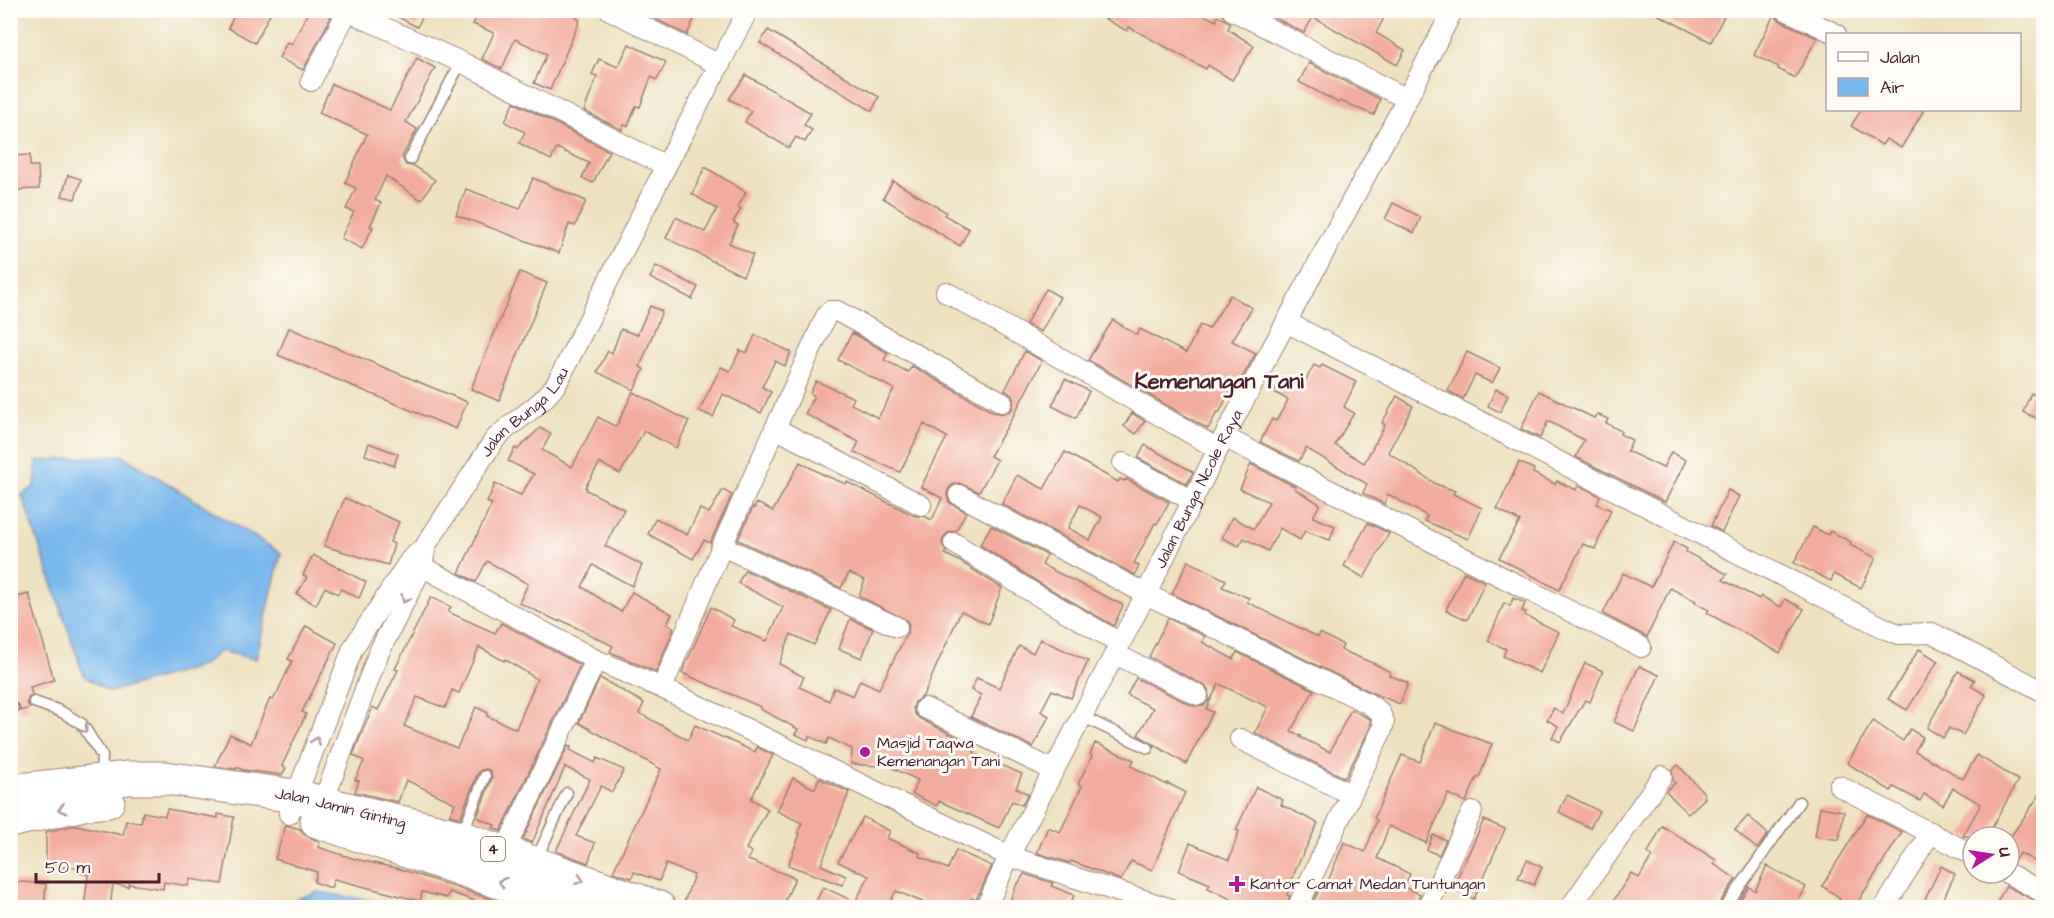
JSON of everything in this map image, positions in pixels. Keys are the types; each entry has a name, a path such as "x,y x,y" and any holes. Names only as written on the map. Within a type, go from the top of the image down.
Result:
{"highway":[{"name":"Jalan Jamin Ginting","path":"10,791 101,781 166,778 306,808 461,837 659,908"},
{"name":"Jalan Jamin Ginting","path":"10,821 88,803 141,798 306,808 569,906"}],"street":[{"path":"610,10 720,65"},
{"name":"Jalan Bunga Lau","path":"416,563 495,439 549,395 748,10"},
{"path":"1232,10 1407,99"},
{"name":"Jalan Bunga Ncole Raya","path":"986,908 1053,770 1118,649 1221,443 1407,99 1452,10"},
{"path":"1786,10 1834,33"},
{"path":"311,81 346,11 461,62 666,166"},
{"path":"946,292 1221,443 1641,647"},
{"path":"662,688 722,546 830,311 837,311 1002,402"},
{"path":"1286,321 1886,629 1899,634 1932,633 2043,692"},
{"path":"775,428 921,505"},
{"path":"1123,464 1193,501"},
{"path":"959,495 1146,594 1379,711 1384,722 1382,730 1297,908"},
{"path":"954,543 1118,649 1198,695"},
{"path":"722,546 897,627"},
{"path":"416,563 596,660 662,688 1010,856 1168,908"},
{"path":"306,808 353,648 416,563"},
{"path":"306,808 379,652 416,563"},
{"path":"504,852 596,660"},
{"path":"925,708 1053,770"},
{"path":"1240,739 1350,794"},
{"path":"1570,908 1662,777"},
{"path":"1839,786 1961,848"},
{"path":"1427,908 1472,812"},
{"path":"1884,908 1931,832"},
{"path":"2021,881 2043,893"}],"lane":[{"path":"410,159 461,62"},
{"path":"34,702 60,711 82,724 102,756 101,781"},
{"path":"1081,716 1148,748"},
{"path":"461,837 485,776"},
{"path":"534,864 567,794"},
{"path":"1725,908 1799,802"}],"water":[{"path":"121,455 281,553 256,659 220,651 202,666 110,692 84,676 22,495 35,486 37,461"},
{"path":"318,892 411,907 280,907 281,904"}],"building":[{"path":"237,10 272,10 255,43 228,28"},
{"path":"309,10 318,10 331,17 303,70 279,58 287,42 292,44"},
{"path":"385,10 426,10 417,27"},
{"path":"479,10 580,10 576,18 580,20 550,90 534,83 547,54 515,39 502,69 482,59 494,33 473,24"},
{"path":"638,10 698,10 687,35"},
{"path":"1089,10 1186,10 1195,15 1197,11 1216,21 1218,16 1231,23 1228,29 1254,46 1232,80 1208,65 1206,69 1129,27 1127,31"},
{"path":"1260,10 1376,10 1385,16 1376,33 1405,50 1397,65 1313,17 1304,33"},
{"path":"1649,10 1727,10 1711,42"},
{"path":"1774,15 1781,21 1817,38 1795,78 1754,55"},
{"path":"768,30 879,97 872,111 760,43"},
{"path":"629,44 666,62 657,80 651,77 640,107 636,106 628,126 624,125 622,130 584,111 597,76 592,74 599,59 618,67"},
{"path":"417,58 435,68 406,122 417,129 402,157 406,165 414,166 435,180 421,200 386,176 375,200 381,203 362,249 341,238 354,212 346,209 356,188 345,183 367,134 319,113 332,84 390,110"},
{"path":"1309,63 1380,99 1374,115 1340,101 1339,103 1299,82"},
{"path":"746,75 811,113 804,125 812,130 805,142 796,137 789,148 745,122 751,111 729,99"},
{"path":"514,102 609,151 593,183 582,178 589,163 557,148 551,160 519,143 525,132 505,122"},
{"path":"1860,111 1923,111 1901,148 1886,139 1882,145 1851,126"},
{"path":"30,155 30,166 38,166 39,189 10,190 10,156"},
{"path":"705,167 746,192 738,207 741,209 733,222 738,225 729,243 753,255 743,276 666,238 676,217 705,232 717,209 692,194"},
{"path":"68,175 81,179 75,199 62,196"},
{"path":"533,178 586,201 575,226 569,224 559,253 456,215 466,189 520,209"},
{"path":"893,181 946,212 944,215 969,229 960,246 883,198"},
{"path":"1393,203 1421,217 1414,233 1385,219"},
{"path":"656,266 698,287 692,299 650,278"},
{"path":"520,272 547,283 499,401 471,389"},
{"path":"1046,289 1060,297 1041,332 1026,324"},
{"path":"1230,295 1252,308 1232,341 1256,353 1238,385 1234,383 1208,429 1088,360 1113,320 1137,335 1140,329 1186,353 1200,325 1209,329"},
{"path":"650,306 662,311 640,367 644,369 634,390 597,372 608,351 612,353 621,329 637,335"},
{"path":"289,328 467,402 456,429 278,355"},
{"path":"852,333 888,353 884,360 908,372 912,366 993,412 1002,414 1008,413 1013,407 1013,396 1005,390 1025,351 1042,361 990,456 997,460 979,492 959,483 952,485 948,490 949,502 966,512 956,531 949,532 944,537 942,543 945,554 1002,588 988,624 961,611 923,696 915,702 913,708 920,719 971,744 969,749 975,751 974,754 1022,774 1016,788 1028,794 1022,805 1012,801 999,828 939,801 937,806 912,794 918,780 878,761 877,766 851,764 852,749 829,738 826,744 809,736 808,740 795,734 798,729 760,709 761,707 682,673 711,607 734,620 731,626 767,641 783,607 738,583 745,570 831,610 814,645 791,634 779,664 804,677 799,687 829,701 834,688 853,696 860,680 879,689 908,631 909,625 906,620 859,596 865,580 849,573 841,588 738,540 757,503 773,511 800,462 824,475 846,484 847,482 915,516 924,516 932,520 942,498 921,487 947,437 924,424 900,472 854,452 859,442 805,414 814,395 810,393 816,381 854,398 851,404 878,418 894,389 838,360"},
{"path":"755,335 791,352 785,366 775,361 762,387 771,392 761,413 723,394 713,417 699,411 721,367 730,371 740,350 747,353"},
{"path":"1467,352 1500,368 1492,383 1475,375 1463,399 1448,391"},
{"path":"1314,365 1320,368 1322,365 1356,382 1344,407 1354,413 1335,445 1364,463 1385,425 1382,423 1397,396 1413,406 1388,452 1436,484 1455,491 1453,494 1482,508 1468,539 1425,521 1427,516 1388,494 1384,504 1363,493 1367,484 1306,448 1299,461 1260,442 1272,419 1276,421 1288,400 1274,392 1281,380 1300,391"},
{"path":"1065,379 1089,391 1076,418 1052,406"},
{"path":"1496,389 1508,395 1500,412 1488,406"},
{"path":"1539,391 1594,418 1597,414 1608,419 1606,423 1632,440 1627,451 1663,468 1671,452 1686,460 1665,502 1576,457 1584,440 1548,421 1540,438 1521,429"},
{"path":"633,392 689,421 676,448 644,431 620,474 600,463 585,487 586,490 624,509 605,546 642,565 632,586 593,565 582,587 621,612 632,592 672,614 667,624 674,628 656,672 610,652 613,646 561,620 560,622 519,603 528,584 487,561 476,582 459,573 492,504 487,502 495,484 521,495 534,474 508,461 515,448 517,450 540,428 551,434 542,450 572,467 598,417 616,427"},
{"path":"2031,393 2043,399 2043,421 2023,412"},
{"path":"1132,413 1145,421 1136,434 1124,426"},
{"path":"369,443 398,454 394,466 365,455"},
{"path":"1145,445 1193,472 1187,484 1138,458"},
{"path":"1065,452 1118,482 1120,479 1125,481 1126,479 1169,502 1134,563 1139,566 1135,575 1002,504 1017,475 1044,489","holes":["1080,505 1102,517 1090,540 1068,528"]},
{"path":"1519,462 1534,469 1533,473 1555,484 1557,481 1576,490 1578,485 1600,496 1597,504 1611,510 1595,549 1583,544 1559,590 1499,558 1520,521 1497,509"},
{"path":"1251,464 1296,487 1295,489 1320,504 1313,517 1335,526 1330,540 1305,531 1300,540 1280,528 1268,551 1244,538 1239,546 1222,538 1232,517 1254,529 1269,502 1240,489"},
{"path":"723,490 732,495 710,543 704,540 693,559 648,534 656,518 687,535 700,509 709,513"},
{"path":"1728,490 1739,496 1722,532 1711,526"},
{"path":"345,498 399,522 390,542 394,544 388,565 324,546"},
{"path":"1368,523 1389,533 1364,578 1344,566"},
{"path":"991,526 1047,555 1042,565 1123,605 1114,626 1036,581 980,545"},
{"path":"1813,527 1828,535 1830,531 1851,542 1850,545 1876,558 1861,588 1834,574 1831,581 1794,563"},
{"path":"1674,542 1687,549 1686,552 1727,574 1723,580 1759,599 1761,596 1781,607 1785,599 1804,609 1780,653 1707,613 1709,610 1695,603 1696,601 1670,588 1647,637 1603,614 1623,573 1651,587"},
{"path":"313,555 366,582 359,598 341,589 338,594 325,587 316,605 297,594 307,577 303,575"},
{"path":"1188,561 1226,580 1222,587 1249,598 1247,602 1318,637 1320,633 1343,645 1341,650 1375,664 1390,672 1389,675 1408,683 1400,704 1375,694 1172,594"},
{"path":"1464,572 1485,582 1467,620 1446,610"},
{"path":"29,594 54,680 30,687 32,695 27,703 30,708 20,711 19,705 10,700 10,599"},
{"path":"431,597 451,607 448,612 495,633 501,623 580,665 501,831 493,828 495,825 477,817 492,778 491,772 487,769 478,773 460,818 450,815 455,803 406,780 398,802 355,792 359,781 355,780 364,761 353,755 373,707 378,710 398,670 395,669","holes":["479,647 504,661 505,659 537,679 516,729 487,716 488,713 476,707 457,748 404,726 417,697 445,708 452,690 459,693"]},
{"path":"1513,598 1525,603 1522,611 1526,612 1524,615 1559,632 1540,673 1503,656 1506,649 1488,641 1504,603 1510,606"},
{"path":"1168,618 1205,636 1202,642 1233,659 1237,652 1314,690 1291,731 1330,752 1351,709 1370,719 1371,726 1345,778 1255,733 1268,707 1219,684 1206,709 1213,712 1186,764 1138,735 1153,708 1127,695 1136,678 1193,706 1204,705 1209,700 1208,689 1204,685 1149,657"},
{"path":"850,619 873,629 862,658 839,649"},
{"path":"306,626 337,643 302,712 306,714 282,766 286,768 282,775 243,770 237,767 236,769 215,766 230,734 251,744 270,699 273,700 292,661 288,659"},
{"path":"1040,639 1088,661 1071,698 1052,690 1041,711 1049,716 1033,747 971,717 981,695 971,690 977,678 999,688 1019,646 1033,653"},
{"path":"1919,649 1938,661 1907,710 1888,699"},
{"path":"1585,663 1603,671 1590,702 1585,700 1560,742 1552,738 1558,726 1547,720 1554,708 1563,714"},
{"path":"1639,666 1659,675 1634,731 1614,722"},
{"path":"1958,671 1975,680 1971,686 1986,695 1963,735 1949,728 1943,738 1927,728"},
{"path":"600,678 644,703 639,713 688,740 695,725 755,752 757,747 773,755 751,799 768,809 746,849 752,852 748,860 795,878 782,908 682,908 694,875 666,864 659,881 634,872 632,878 613,872 661,769 579,723"},
{"path":"1873,721 1903,741 1910,729 1923,737 1915,751 1963,779 1977,755 2018,780 1994,825 1969,825 1981,804 1953,788 1943,805 1924,794 1920,801 1894,787 1891,791 1847,763"},
{"path":"1435,723 1492,744 1479,778 1477,777 1466,802 1448,794 1426,843 1389,826 1377,858 1410,874 1404,887 1420,894 1415,908 1323,908 1313,902 1323,882 1327,884 1344,842 1365,852 1377,820 1374,818 1402,755 1420,762"},
{"path":"1095,743 1134,760 1131,766 1185,792 1152,870 1131,861 1121,880 1071,861 1070,863 1037,853 1048,827 1060,832 1082,786 1078,784 1092,756 1090,755"},
{"path":"568,746 571,747 570,750 595,763 597,758 624,770 612,792 601,786 576,836 595,843 588,863 556,851 590,779 565,767 532,843 523,839"},
{"path":"1678,765 1705,794 1703,796 1705,798 1688,814 1666,791 1675,783 1672,770"},
{"path":"793,778 815,789 819,778 849,792 821,865 846,876 842,885 788,865 802,823 777,811"},
{"path":"1256,787 1283,800 1281,805 1318,823 1297,866 1285,908 1249,908 1208,888 1210,884 1179,871 1190,843 1229,860 1239,831 1236,830"},
{"path":"2043,790 2043,866 2021,854 2021,825 2019,825"},
{"path":"1567,795 1599,811 1590,828 1559,812"},
{"path":"1820,807 1844,811 1839,840 1815,836"},
{"path":"167,809 218,818 218,814 234,817 222,884 190,879 188,886 164,882 163,889 113,884 110,908 84,908 88,875 77,872 77,867 46,867 46,832 76,825 123,835 126,821 141,823 143,812 165,816"},
{"path":"1867,814 1902,832 1854,908 1835,908 1840,898 1822,886"},
{"path":"1748,816 1768,834 1757,849 1735,830"},
{"path":"863,817 890,831 887,838 948,869 956,850 992,866 976,900 972,898 967,908 925,908 927,904 896,891 887,908 813,908 823,887 855,902 869,876 838,862"},
{"path":"1484,820 1505,829 1474,899 1452,889"},
{"path":"286,825 300,829 303,834 320,842 318,847 355,859 400,869 506,904 504,908 495,908 449,892 447,898 422,892 420,901 334,879 331,888 314,882 317,872 275,859"},
{"path":"1662,826 1716,860 1714,864 1736,879 1716,908 1609,908 1631,873 1639,878 1652,856 1648,853"},
{"path":"1433,835 1446,840 1439,855 1427,850"},
{"path":"1527,860 1542,867 1534,885 1518,878"},
{"path":"1767,866 1806,887 1795,908 1745,908 1738,903 1749,887 1755,891"},
{"path":"1941,866 1955,874 1939,908 1921,908"},
{"path":"1024,874 1053,883 1051,886 1074,895 1069,908 1007,908"},
{"path":"10,881 46,884 44,908 10,908"},
{"path":"2006,886 2043,905 2043,908 1994,908"}],"place":[{"name":"Masjid Taqwa Kemenangan Tani","path":"865,752"},
{"name":"Kantor Camat Medan Tuntungan","path":"1237,884"}],"district":[{"name":"Kemenangan Tani","path":"1219,381"}]}
